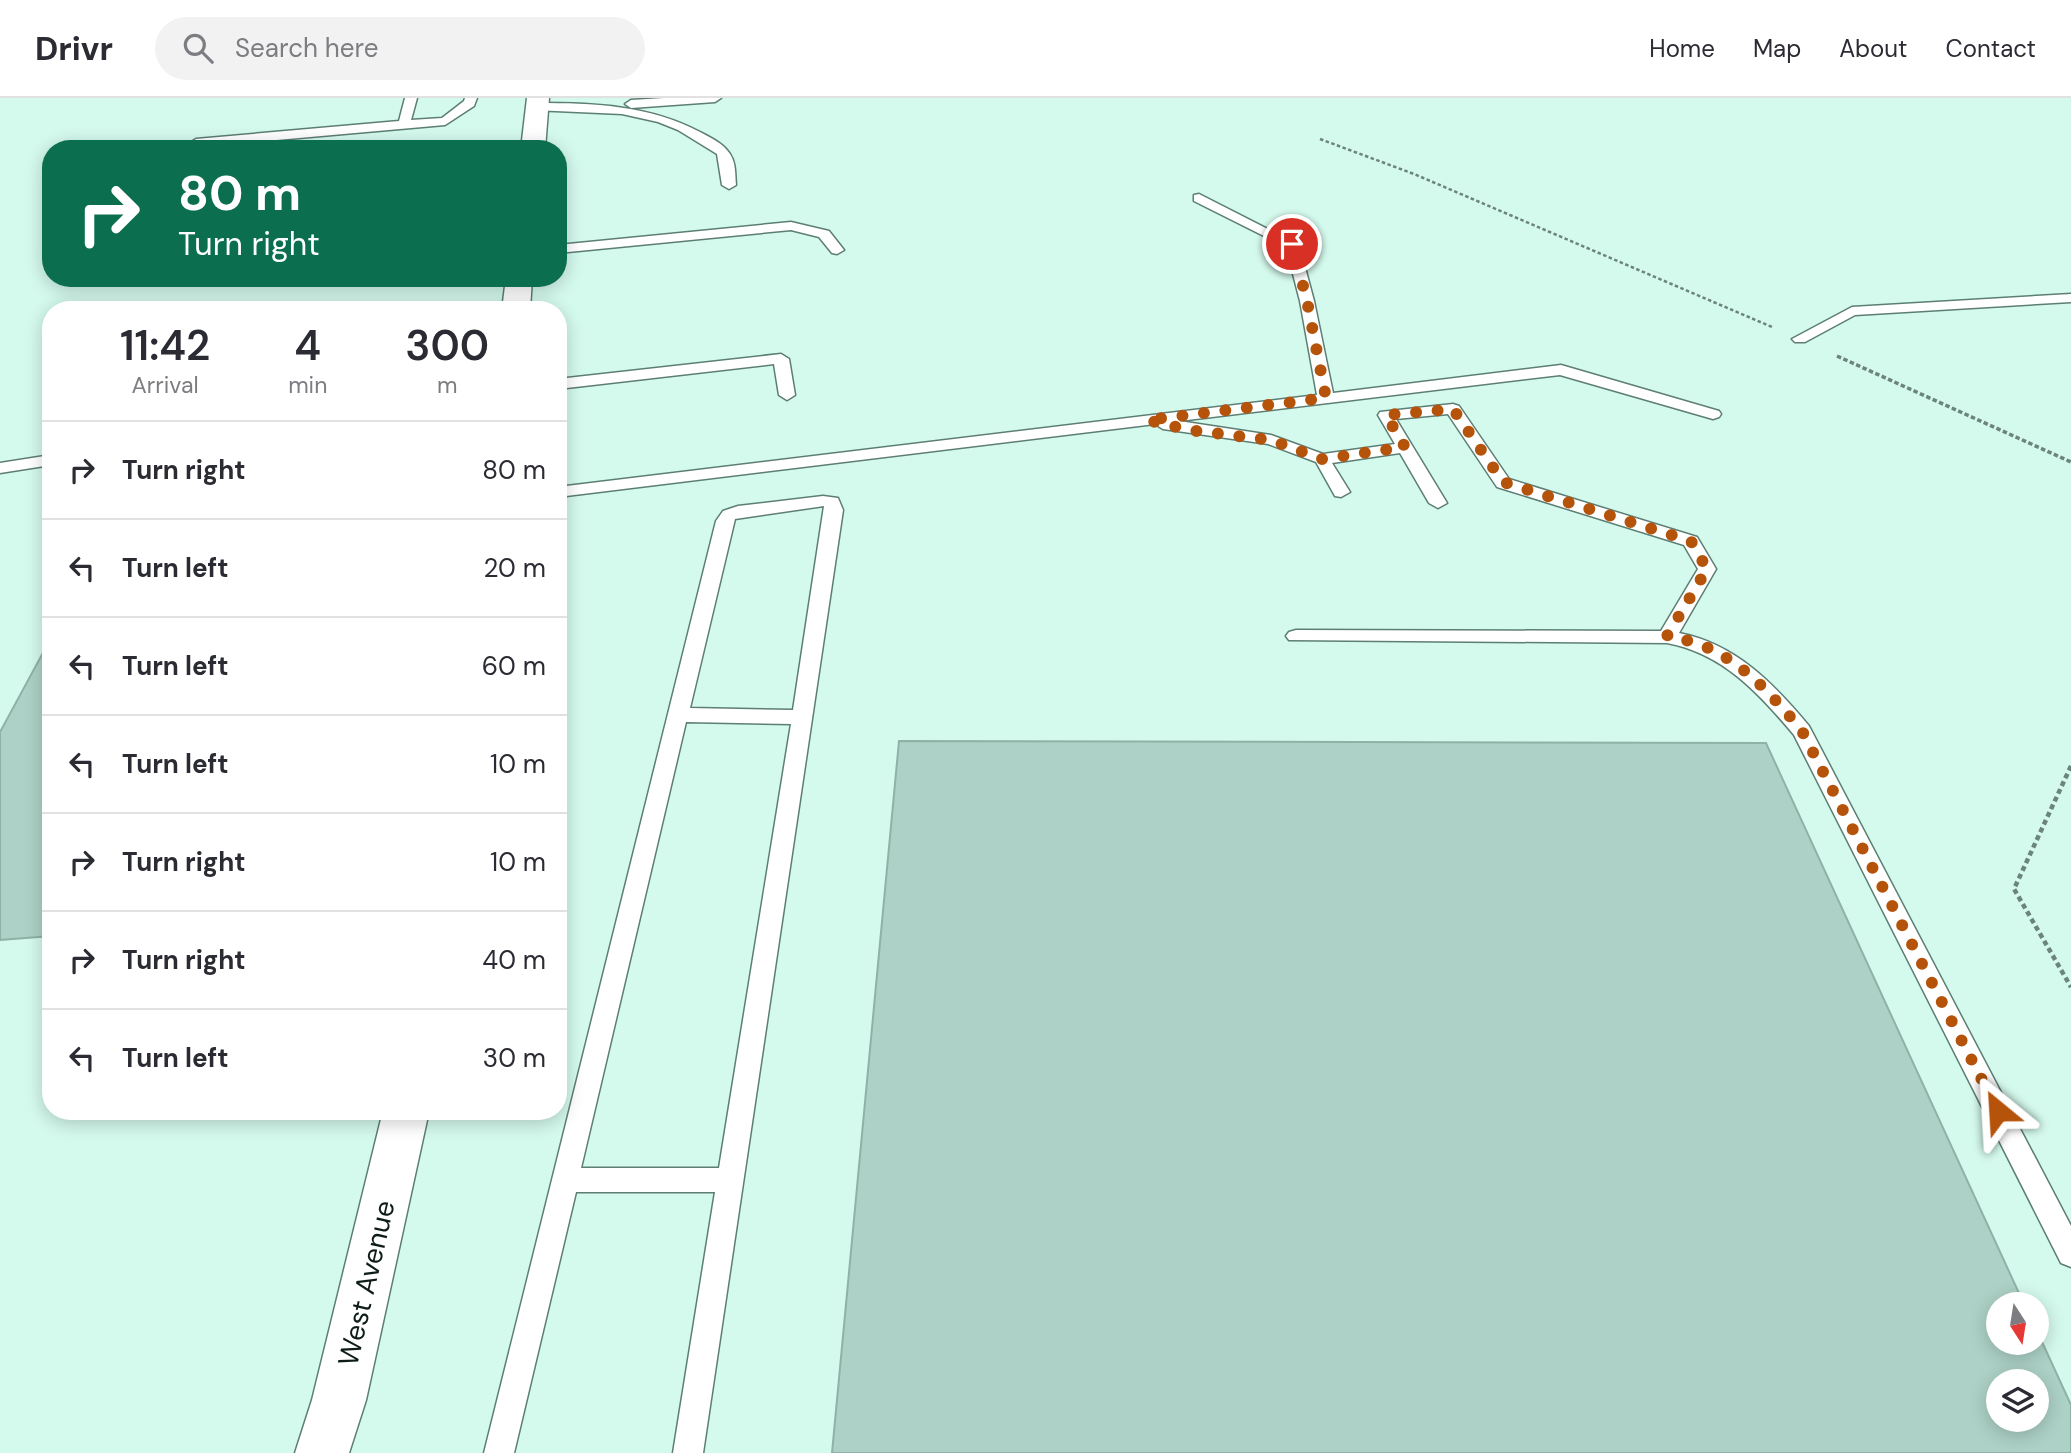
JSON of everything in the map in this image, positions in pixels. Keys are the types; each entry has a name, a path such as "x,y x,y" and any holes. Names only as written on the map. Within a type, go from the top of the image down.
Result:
{"street":[{"path":"534,140 538,103"},
{"name":"West Avenue","path":"322,1453 339,1399 405,1120"}],"lane":[{"path":"404,125 411,98"},
{"path":"231,140 445,121 470,103 471,98"},
{"path":"594,107 715,98"},
{"path":"538,103 627,110 684,127 722,150 728,161 729,185"},
{"path":"1199,198 1292,244 1307,301 1326,398"},
{"path":"567,248 790,226 818,229 833,241 837,250"},
{"path":"1800,339 1852,312 2071,298"},
{"path":"567,383 781,359 788,394"},
{"path":"567,491 1561,370 1713,414"},
{"path":"1438,503 1386,415 1453,409 1503,482 1691,541 1707,569 1667,636"},
{"path":"1147,420 1189,430 1271,440 1322,459 1405,447"},
{"path":"1322,459 1341,492"},
{"path":"0,468 42,461"},
{"path":"499,1453 729,515 738,511 823,500 832,502 834,510 688,1453"},
{"path":"1296,636 1667,636 1704,646 1741,668 1770,692 1802,731 2071,1254"},
{"path":"678,715 802,717"},
{"path":"565,1180 730,1180"}],"path":[{"path":"1320,139 1414,174 1800,339 2071,461"},
{"path":"2071,766 2014,889 2071,987"}],"building":[{"path":"42,655 42,937 0,940 0,732"},
{"path":"899,741 1766,743 2018,1292 1986,1292 1986,1355 2048,1355 2071,1405 2071,1453 832,1453"}],"route":[{"path":"1292,244 1307,301 1326,398 1147,420 1189,430 1271,440 1322,459 1405,447 1386,415 1453,409 1503,482 1691,541 1707,569 1667,636 1704,646 1741,668 1770,692 1802,731 1998,1111"}]}
